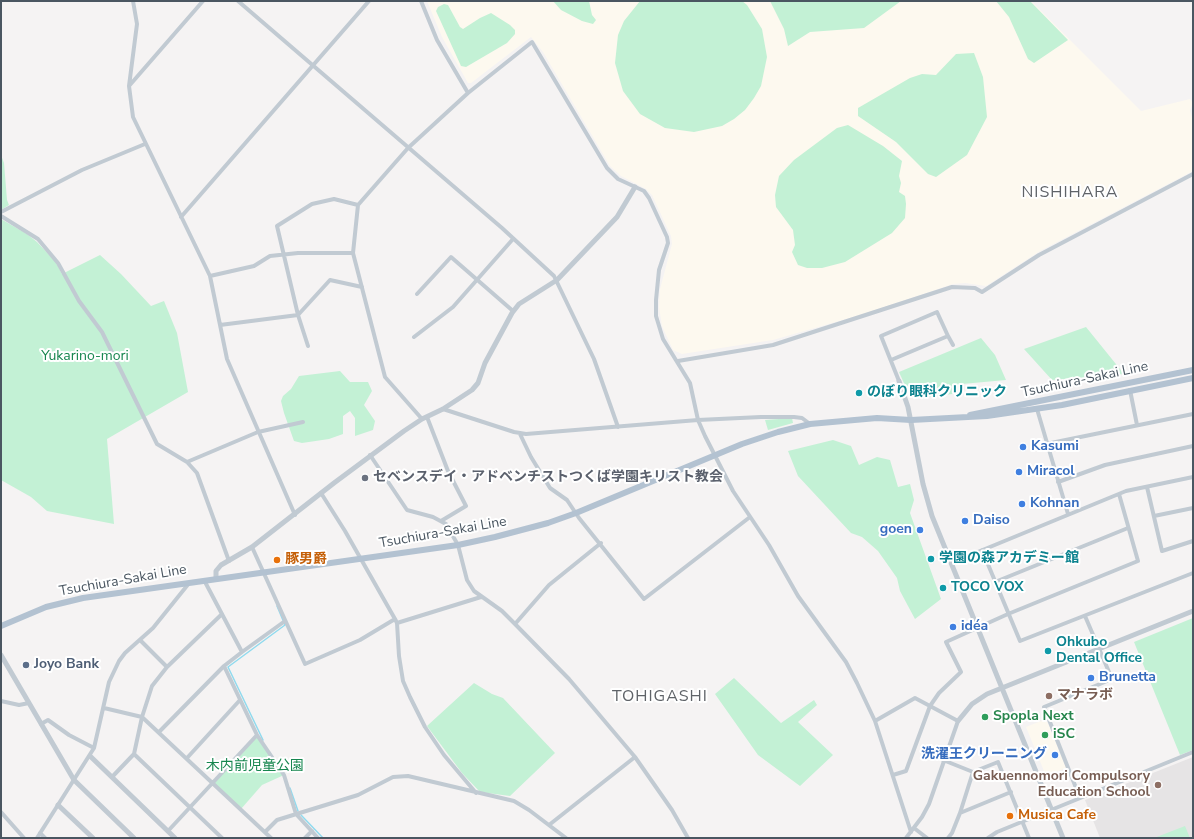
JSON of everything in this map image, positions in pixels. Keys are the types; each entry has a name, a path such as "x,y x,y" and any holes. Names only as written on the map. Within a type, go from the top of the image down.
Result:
{"main road":[{"name":"Tsuchiura-Sakai Line","path":"959,418 985,411 1023,406 1193,370"},
{"name":"Tsuchiura-Sakai Line","path":"1,626 32,612 66,601 204,580 458,545 529,529 576,513 714,455 766,436 810,424 877,418 911,420 987,416 1037,409 1193,378"}],"street":[{"path":"133,1 137,24 129,86 133,117 210,276 227,359 294,515"},
{"path":"129,86 203,1"},
{"path":"238,1 513,238 557,280 594,359 618,427"},
{"path":"181,217 369,1"},
{"path":"422,1 438,40 468,93"},
{"path":"441,521 466,506 424,418 385,377 353,253 358,205 408,148 468,93 532,42 607,168 618,179 644,191 649,198 667,237 668,244 657,284 656,316 663,339 678,361 690,383 698,420 733,491 769,545 798,596 849,668 875,722 912,830 927,838"},
{"path":"1,212 82,170 145,144"},
{"path":"678,361 773,345 952,287 975,288 982,292 1039,255 1193,174"},
{"path":"216,579 218,568 252,547 370,456 424,418 443,409 472,390 478,383 487,359 513,311 519,304 557,280 617,218 635,187"},
{"path":"308,346 298,315 277,226 312,204 334,199 358,205"},
{"path":"1,216 38,239 58,263 79,301 102,332 157,444 187,462 197,473 229,561"},
{"path":"414,337 453,307 513,238"},
{"path":"210,276 245,269 270,256 283,254 353,253"},
{"path":"417,294 451,257 513,311"},
{"path":"220,325 298,315 330,280 362,287"},
{"path":"953,345 937,312 881,336 899,381 911,420 919,468 928,503 1062,838"},
{"path":"891,360 948,336"},
{"path":"1130,390 1137,425"},
{"path":"443,409 520,434 564,432 698,420 794,417 802,418 810,424"},
{"path":"1037,409 1046,444 1068,514"},
{"path":"1046,444 1193,414"},
{"path":"187,462 258,432 303,422"},
{"path":"520,434 522,441 550,488 567,500 644,599 750,517"},
{"path":"1058,482 1105,465 1193,446"},
{"path":"370,456 407,510 446,524 458,545 467,580 481,598 502,611 569,679 635,758 672,810 688,838"},
{"path":"951,563 1118,494 1193,477"},
{"path":"1147,487 1162,551 1193,541"},
{"path":"321,493 396,621 402,681 410,697 433,738 476,792"},
{"path":"892,775 906,771 930,706 938,693 961,672 946,642 1008,614 1138,561 1118,494"},
{"path":"1154,516 1193,508"},
{"path":"995,582 1128,528"},
{"path":"515,624 549,585 601,544"},
{"path":"252,547 305,664 360,640 396,621 481,598"},
{"path":"982,550 1020,641 1193,573"},
{"path":"204,580 242,652"},
{"path":"37,838 94,748 113,670 125,653 140,640 172,606 190,582"},
{"path":"906,838 922,817 929,804 943,760 958,721 965,710 979,699 1002,688 1193,611"},
{"path":"112,777 134,754 142,717 152,686 167,667 222,614"},
{"path":"1080,798 1044,707 1112,679 1085,616"},
{"path":"159,732 224,666 285,622"},
{"path":"140,640 167,667"},
{"path":"1,655 74,780 134,838"},
{"path":"224,666 257,735 284,775 296,814 318,838"},
{"path":"875,722 915,698 958,721"},
{"path":"186,758 240,700"},
{"path":"1,702 19,705 29,703"},
{"path":"104,708 142,717 271,838"},
{"path":"41,724 48,720 69,735 94,748"},
{"path":"168,831 257,735"},
{"path":"988,838 997,832 1051,809 1193,752"},
{"path":"134,754 222,838"},
{"path":"90,756 175,838"},
{"path":"549,825 635,758"},
{"path":"943,760 973,772 998,762 1029,838"},
{"path":"948,838 952,833 960,813 973,772"},
{"path":"265,832 276,820 358,795 386,780 400,776 408,776 514,801 566,838"},
{"path":"960,813 1010,792"},
{"path":"58,805 93,838"},
{"path":"1,812 24,838"},
{"path":"305,838 312,831"},
{"path":"40,833 45,838"}],"shaded area":[{"path":"427,1 1031,1 1141,111 1190,99 1193,103 1190,110 1193,122 1193,171 1040,251 986,286 965,283 953,284 860,315 773,340 682,354 673,350 662,326 659,307 660,289 672,244 671,236 652,195 646,189 621,176 610,166 543,52 531,37 471,83 468,83 442,37"},
{"path":"1046,719 1066,768 1046,776 1026,727"},
{"name":"Gakuennomori Compulsory Education School","path":"1193,757 1193,838 1100,838 1085,800"}],"green space":[{"path":"553,1 589,1 592,15 596,20 593,24 582,21 561,10"},
{"path":"640,1 742,1 747,5 762,29 767,57 761,86 745,110 722,126 694,132 665,128 640,114 623,91 615,63 618,35 624,21"},
{"path":"770,1 901,1 864,28 810,32 788,46 784,29"},
{"path":"996,1 1030,1 1068,40 1034,63 1028,59 1009,17"},
{"path":"444,4 448,5 460,27 463,29 491,13 510,25 515,30 515,34 507,43 466,67 461,66 436,11 438,7"},
{"path":"974,53 983,77 987,117 967,155 936,177 928,174 896,142 858,116 858,108 910,78 922,74 936,75 956,54"},
{"path":"848,125 883,146 902,161 899,176 901,183 899,192 905,196 905,218 892,233 845,262 822,268 807,268 798,265 792,252 795,245 793,230 776,207 775,195 779,176 794,160 837,128"},
{"path":"1,155 4,163 7,200 9,205 1,210"},
{"name":"Yukarino-mori","path":"1,219 27,234 37,242 55,261 62,274 100,255 121,274 151,306 164,301 177,333 188,392 107,439 114,524 47,511 31,497 1,480"},
{"path":"1086,327 1124,374 1052,380 1024,349"},
{"path":"981,338 995,355 1006,380 962,384 960,393 920,398 917,388 907,390 899,372"},
{"path":"340,371 350,382 368,382 372,391 364,405 375,421 373,430 355,436 355,418 350,411 343,416 343,434 329,439 302,443 294,441 281,401 283,396 291,389 299,376"},
{"path":"792,418 793,423 768,430 765,420"},
{"path":"833,440 851,446 859,465 877,457 890,460 898,487 910,484 914,500 910,513 941,599 915,619 900,591 897,578 878,551 862,537 851,533 798,476 788,451"},
{"path":"1193,618 1193,750 1180,755 1134,642"},
{"path":"734,678 781,723 814,700 817,705 798,722 833,755 800,786 758,755 715,694"},
{"path":"474,683 492,694 503,698 555,753 510,796 480,792 462,773 427,726"},
{"name":"木内前児童公園","path":"257,735 284,775 262,785 241,809 213,783"},
{"path":"1185,826 1190,838 1154,838"}],"waterway":[{"path":"263,740 228,667 285,625 277,606"},
{"path":"290,788 298,811"},
{"path":"301,815 323,838"}],"place":[{"name":"のぼり眼科クリニック","path":"859,393"},
{"name":"Kasumi","path":"1023,447"},
{"name":"Miracol","path":"1019,472"},
{"name":"セベンスデイ・アドベンチストつくば学園キリスト教会","path":"365,478"},
{"name":"Kohnan","path":"1022,504"},
{"name":"Daiso","path":"965,521"},
{"name":"goen","path":"920,530"},
{"name":"学園の森アカデミー館","path":"931,559"},
{"name":"豚男爵","path":"277,560"},
{"name":"TOCO VOX","path":"943,588"},
{"name":"idéa","path":"953,627"},
{"name":"Ohkubo Dental Office","path":"1048,651"},
{"name":"Joyo Bank","path":"26,665"},
{"name":"Brunetta","path":"1091,678"},
{"name":"マナラボ","path":"1049,696"},
{"name":"Spopla Next","path":"985,717"},
{"name":"iSC","path":"1045,735"},
{"name":"洗濯王クリーニング","path":"1055,755"},
{"name":"Gakuennomori Compulsory Education School","path":"1158,785"},
{"name":"Musica Cafe","path":"1010,816"}],"district":[{"name":"NISHIHARA","path":"1070,193"},
{"name":"TOHIGASHI","path":"660,697"}]}
